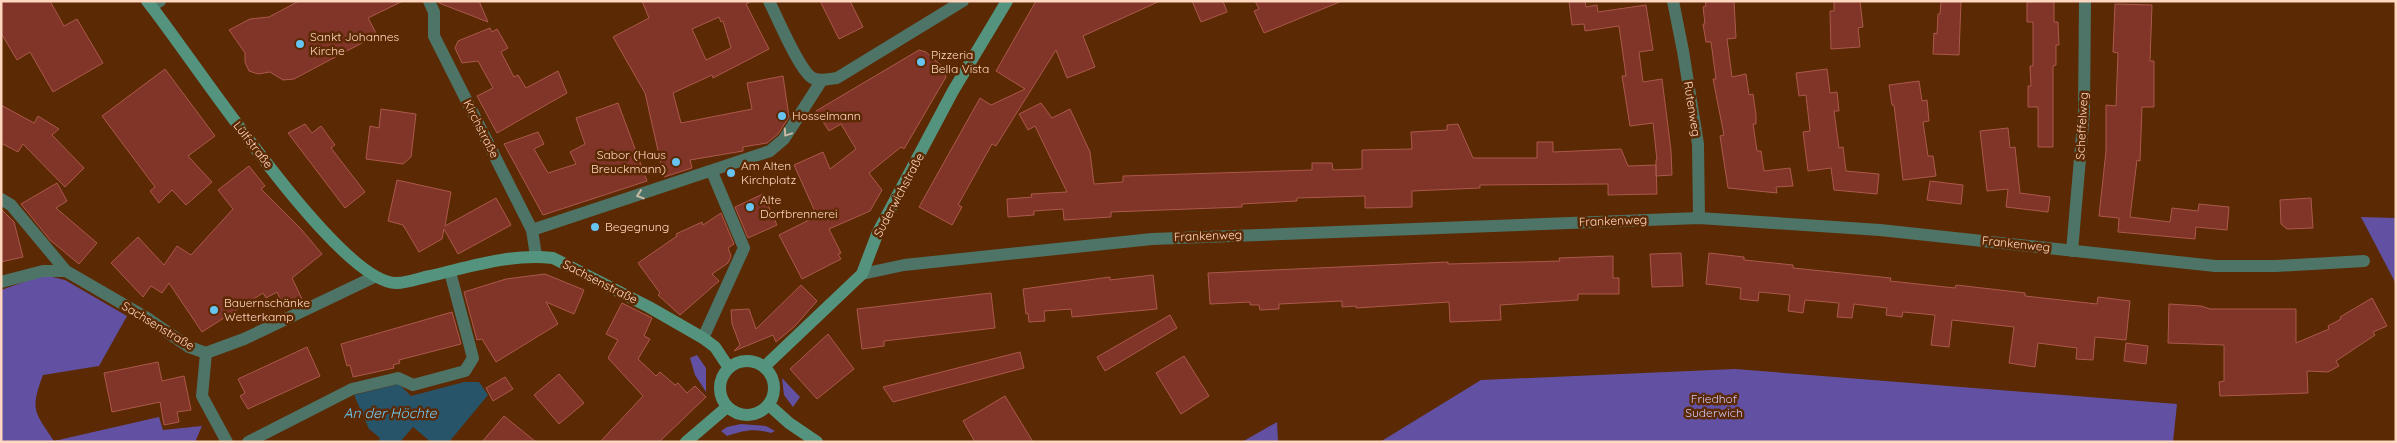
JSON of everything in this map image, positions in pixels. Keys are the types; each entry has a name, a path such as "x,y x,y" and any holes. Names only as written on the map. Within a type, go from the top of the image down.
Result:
{"street":[{"name":"Kirchstraße","path":"429,1 434,12 434,36 532,230 536,256"},
{"path":"770,1 803,67 811,77 822,80 837,78 963,1"},
{"name":"Suderwichstraße","path":"764,367 862,274 878,232 953,91 1007,1"},
{"name":"Rutenweg","path":"1673,1 1698,144 1699,218"},
{"name":"Scheffelweg","path":"2072,250 2084,112 2085,1"},
{"name":"Lülfstraße","path":"152,3 246,137 291,194 347,257 374,277"},
{"path":"532,230 712,172 770,151 784,139 822,80"},
{"path":"703,338 744,248 712,172"},
{"name":"Sachsenstraße","path":"1,199 11,205 66,271 147,318 189,347 206,353 244,339 374,277 396,284 510,258 536,256 553,258 649,307 703,338 715,348 730,368"},
{"name":"Frankenweg","path":"862,274 904,265 1152,239 1699,218 1880,230 2216,266 2276,266 2364,262"},
{"path":"1,282 43,271 66,271"},
{"path":"248,442 352,389 398,378 413,384 465,372 473,358 450,272"},
{"path":"206,353 202,396 226,442"},
{"path":"743,362 758,363 764,367 771,375 775,385 774,396 769,405 756,414 748,416 740,415 727,407 720,387 725,373 730,368 743,362"},
{"path":"769,405 817,442"},
{"path":"686,442 727,407"}],"green space":[{"path":"2361,217 2396,218 2396,284"},
{"path":"44,275 65,280 127,316 99,366 43,375 36,396 36,410 54,441 159,417 163,430 202,426 195,442 1,442 1,290"},
{"path":"697,355 706,368 706,392 695,375 690,358"},
{"name":"Friedhof Suderwich","path":"1735,369 2177,404 2173,442 1380,442 1481,380"},
{"path":"782,378 800,397 793,407 784,395"},
{"path":"1277,422 1278,442 1242,442"},
{"path":"741,424 766,426 775,431 771,433 749,430 727,436 721,431 727,427"}],"water":[{"name":"An der Höchte","path":"464,382 479,382 488,395 449,442 431,442 413,427 400,442 378,442 380,438 369,429 354,395 399,384 411,396"}],"building":[{"path":"1,1 50,1 64,26 77,19 103,63 53,92 30,52 17,60 1,33"},
{"name":"Sankt Johannes Kirche","path":"299,1 403,1 368,18 377,35 294,79 283,80 270,72 258,74 249,71 245,62 245,53 229,30 250,19 269,17"},
{"path":"438,1 479,1 488,22 439,3"},
{"path":"642,1 752,1 746,4 769,49 713,78 712,75 673,93 681,123 752,109 747,83 783,76 789,117 778,134 767,143 743,147 743,151 690,160 692,168 664,177 645,93 613,37 649,18","holes":["719,17 721,22 723,21 731,48 706,60 692,29"]},
{"path":"820,1 850,1 863,27 839,39"},
{"path":"1036,1 1160,1 1083,36 1095,67 1067,78 1056,50 996,146 992,144 958,205 962,207 952,225 919,207 980,98 991,105 1025,89 996,71"},
{"path":"1192,1 1223,1 1227,12 1201,22"},
{"path":"1255,1 1342,1 1264,33 1254,11 1259,9"},
{"path":"1569,1 1585,1 1586,7 1597,5 1598,12 1646,5 1653,50 1639,52 1643,82 1662,79 1672,175 1656,176 1657,160 1653,123 1630,126 1622,76 1626,76 1619,26 1585,31 1584,24 1572,25"},
{"path":"1705,1 1734,1 1736,38 1727,39 1732,77 1746,74 1749,95 1753,94 1756,124 1753,124 1757,151 1761,151 1764,171 1790,168 1793,186 1776,187 1777,193 1728,188 1720,136 1724,135 1713,79 1716,79 1711,42 1706,42 1703,24 1705,24 1703,7 1706,6"},
{"path":"1834,1 1860,1 1863,27 1858,28 1860,47 1831,49 1830,11 1834,11"},
{"path":"1941,1 1961,1 1959,55 1933,54 1934,33 1937,34"},
{"path":"2054,1 2054,22 2058,22 2059,45 2056,45 2056,65 2053,66 2053,147 2038,147 2038,107 2028,107 2028,86 2031,86 2030,66 2033,66 2033,22 2027,22 2027,2"},
{"path":"2115,4 2152,5 2150,61 2154,61 2154,107 2142,107 2140,161 2137,160 2130,217 2170,222 2172,208 2198,211 2199,204 2229,207 2227,230 2196,227 2195,239 2118,232 2119,218 2099,216 2106,151 2106,105 2116,106 2118,53 2113,52"},
{"path":"490,28 492,32 497,29 508,48 501,52 514,77 518,75 526,88 558,71 567,93 497,133 477,96 493,88 478,61 462,63 455,48 458,41"},
{"path":"919,50 926,52 944,68 946,77 904,149 901,147 869,173 882,190 870,211 829,229 841,253 838,254 841,259 802,279 779,235 817,216 794,165 823,152 830,169 856,149 841,124 829,131 816,111"},
{"path":"165,69 215,136 188,156 212,182 186,205 172,190 159,203 150,191 155,187 102,116"},
{"path":"1827,69 1830,93 1837,92 1839,111 1834,111 1839,148 1843,147 1846,171 1879,174 1877,194 1834,190 1831,168 1808,171 1803,132 1810,131 1806,95 1799,96 1796,73"},
{"path":"1919,81 1922,101 1927,100 1929,121 1923,122 1928,156 1933,156 1936,176 1903,180 1894,105 1892,105 1889,85"},
{"path":"618,103 647,181 543,215 504,144 538,132 544,144 534,149 548,173 576,164 570,152 585,144 576,118"},
{"path":"1041,103 1052,118 1070,109 1090,152 1094,184 1123,182 1123,176 1312,170 1312,163 1332,163 1333,170 1362,169 1362,150 1412,149 1411,132 1447,130 1447,125 1458,124 1473,158 1537,158 1537,142 1553,142 1553,152 1621,149 1628,166 1656,165 1657,194 1608,195 1608,184 1480,185 1480,188 1412,191 1412,207 1365,208 1365,196 1297,198 1297,201 1242,204 1242,207 1111,212 1111,217 1064,220 1063,209 1034,211 1034,215 1008,217 1007,199 1032,197 1031,194 1067,192 1035,126 1028,130 1019,114"},
{"path":"1,105 34,123 38,116 59,129 52,135 84,168 65,187 23,144 18,152 1,143"},
{"path":"381,109 416,114 411,157 403,164 366,159 370,126 379,128"},
{"path":"305,124 312,133 321,126 335,145 331,148 365,192 345,208 288,133"},
{"path":"2008,128 2010,148 2015,147 2020,193 2050,197 2048,212 2006,207 2008,189 1987,191 1980,131"},
{"path":"249,166 265,186 261,189 301,229 322,254 292,278 302,299 284,308 277,292 266,298 263,293 202,332 169,283 162,293 151,286 143,297 111,263 138,237 164,265 177,246 191,255 233,209 218,190"},
{"path":"397,180 451,192 445,226 496,198 511,225 458,254 444,229 442,239 419,252 403,225 388,221"},
{"path":"1930,181 1963,185 1961,204 1927,200"},
{"path":"57,183 67,201 56,208 97,243 79,264 50,240 21,204"},
{"path":"763,194 777,225 748,238 735,207"},
{"path":"2311,198 2313,228 2287,229 2281,224 2280,200"},
{"path":"1,209 14,222 23,257 1,262"},
{"path":"721,213 734,244 728,248 731,256 728,263 712,274 719,281 680,315 658,295 660,293 638,263 677,236 676,234 702,222 703,225"},
{"path":"1681,253 1683,286 1652,287 1650,254"},
{"path":"1709,253 1744,257 1744,260 1793,265 1793,268 1891,278 1890,281 1955,288 1956,285 2025,293 2025,296 2097,304 2098,297 2130,301 2126,340 2095,337 2093,360 2076,359 2077,348 2038,343 2035,367 2009,363 2014,327 1952,320 1949,347 1931,345 1935,315 1903,312 1902,317 1886,315 1887,308 1854,304 1852,318 1837,317 1839,303 1805,300 1803,313 1788,311 1790,295 1759,292 1758,301 1740,299 1741,288 1706,284"},
{"path":"1613,256 1613,278 1619,278 1619,294 1578,294 1578,300 1500,305 1501,320 1450,322 1449,302 1356,308 1356,306 1342,307 1342,301 1279,304 1279,309 1260,310 1259,305 1250,305 1250,302 1210,304 1208,273 1448,262 1448,264 1560,261 1559,258"},
{"path":"545,274 584,290 574,314 546,302 558,324 496,362 482,339 477,340 464,292 506,279"},
{"path":"1153,275 1157,309 1072,317 1071,309 1044,311 1045,321 1029,322 1028,313 1026,314 1023,289 1110,277 1110,280"},
{"path":"801,285 817,301 795,326 776,342 773,335 734,351 740,345 732,324 731,310 749,309 756,329"},
{"path":"991,293 995,328 884,341 884,346 862,349 857,309"},
{"path":"2372,298 2387,326 2373,332 2375,335 2336,361 2339,366 2328,372 2307,371 2308,393 2220,396 2219,382 2224,381 2224,345 2168,343 2169,304 2201,306 2210,309 2296,309 2296,343 2329,329 2328,326 2341,319 2340,317"},
{"path":"622,303 652,318 644,336 650,339 638,359 656,376 660,372 675,385 678,383 687,393 695,386 706,397 659,442 600,442 643,396 608,358 618,340 606,334"},
{"path":"452,312 461,344 399,360 400,363 393,365 394,368 353,377 350,365 347,366 341,344"},
{"path":"1170,315 1177,328 1105,371 1097,357"},
{"path":"828,334 854,369 817,399 790,369"},
{"path":"2126,343 2148,346 2146,364 2124,361"},
{"path":"307,347 320,376 248,409 240,396 245,393 238,379"},
{"path":"1020,352 1024,368 893,402 883,387"},
{"path":"1184,356 1209,396 1181,414 1156,373"},
{"path":"158,362 162,381 184,376 191,410 177,412 179,422 164,425 160,402 112,412 104,373"},
{"path":"559,374 584,403 559,424 534,395"},
{"path":"505,377 513,389 493,401 486,388"},
{"path":"1005,396 1033,442 975,442 963,421"},
{"path":"504,416 536,442 482,442"}],"place":[{"name":"Sankt Johannes Kirche","path":"300,44"},
{"name":"Pizzeria Bella Vista","path":"921,62"},
{"name":"Hosselmann","path":"782,116"},
{"name":"Sabor (Haus Breuckmann)","path":"676,162"},
{"name":"Am Alten Kirchplatz","path":"731,173"},
{"name":"Alte Dorfbrennerei","path":"750,207"},
{"name":"Begegnung","path":"595,227"},
{"name":"Bauernschänke Wetterkamp","path":"214,310"}]}
